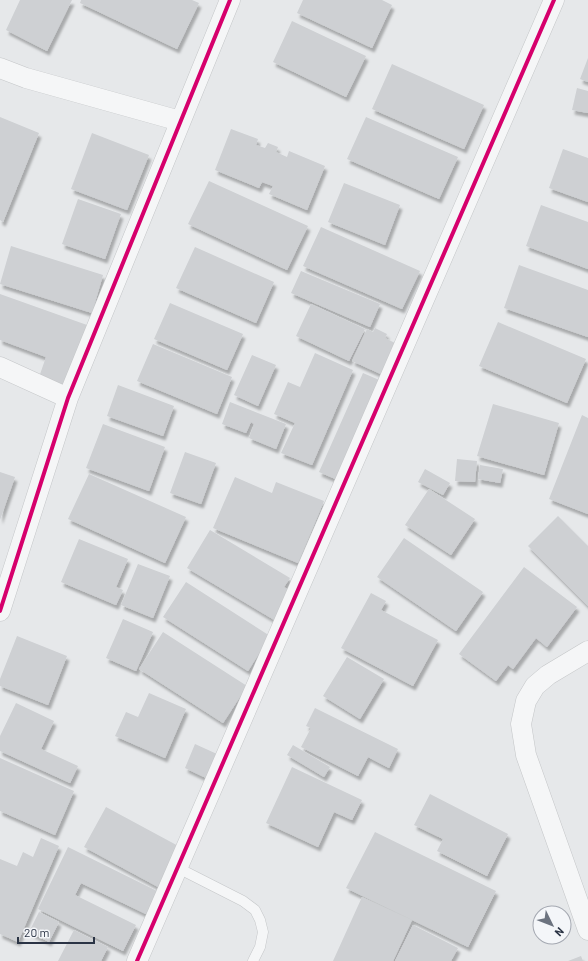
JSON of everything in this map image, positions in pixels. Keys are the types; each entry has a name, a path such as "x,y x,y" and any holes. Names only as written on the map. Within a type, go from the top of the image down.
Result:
{"street":[{"path":"0,611 68,398 230,0"},
{"path":"137,961 554,0"},
{"path":"0,68 26,78 180,121"},
{"path":"0,367 68,398"},
{"path":"588,651 548,675 535,686 526,701 521,724 526,755 588,930"}],"lane":[{"path":"178,868 243,901 255,910 264,932 260,947 253,961"}],"building":[{"path":"20,0 72,0 47,51 6,30"},
{"path":"81,0 192,0 199,3 177,49 80,3"},
{"path":"303,0 382,0 392,5 372,48 297,13"},
{"path":"292,21 366,56 346,97 273,62"},
{"path":"588,58 588,82 580,79"},
{"path":"392,64 484,105 464,149 372,109"},
{"path":"577,88 588,91 588,113 572,110"},
{"path":"0,117 39,133 3,222 0,220"},
{"path":"366,117 458,157 439,199 347,159"},
{"path":"231,129 258,139 256,145 265,148 268,143 278,147 276,152 287,157 289,151 325,166 307,210 269,194 273,186 262,182 259,188 215,170"},
{"path":"92,133 149,155 127,210 71,189"},
{"path":"563,149 588,158 588,202 549,188"},
{"path":"209,181 308,226 287,270 188,224"},
{"path":"344,183 400,205 385,245 328,222"},
{"path":"78,199 121,214 105,259 62,244"},
{"path":"541,205 588,222 588,269 526,246"},
{"path":"321,227 420,271 402,309 303,266"},
{"path":"11,246 103,275 92,313 0,284"},
{"path":"195,247 274,282 256,323 176,288"},
{"path":"519,265 588,290 588,337 504,308"},
{"path":"301,271 380,304 370,327 291,293"},
{"path":"0,294 87,325 64,389 38,380 46,357 0,340"},
{"path":"170,303 243,334 227,370 154,339"},
{"path":"311,304 365,329 349,361 296,336"},
{"path":"498,322 586,359 567,403 479,366"},
{"path":"375,328 387,334 385,338 397,344 383,375 352,361 367,329 373,332"},
{"path":"153,344 232,377 217,414 137,381"},
{"path":"315,353 353,370 312,465 281,453 295,423 274,414 288,382 300,387"},
{"path":"252,355 276,365 258,406 234,395"},
{"path":"363,373 384,382 340,481 319,472"},
{"path":"118,385 174,406 163,436 107,416"},
{"path":"230,402 286,424 276,449 249,438 254,424 251,422 246,433 222,424"},
{"path":"493,404 559,423 544,475 477,456"},
{"path":"582,415 588,418 588,514 549,499"},
{"path":"103,424 165,447 149,491 86,468"},
{"path":"185,452 216,463 201,504 170,493"},
{"path":"457,459 477,461 475,482 455,481"},
{"path":"480,465 503,469 500,483 478,479"},
{"path":"425,469 450,483 443,495 418,482"},
{"path":"0,472 15,477 0,520"},
{"path":"89,474 186,517 165,563 68,519"},
{"path":"235,477 272,493 276,482 324,501 298,563 213,528"},
{"path":"429,489 475,519 451,555 405,525"},
{"path":"558,516 588,546 588,606 528,546"},
{"path":"210,530 290,578 284,587 293,593 276,621 187,568"},
{"path":"404,538 483,592 456,631 377,577"},
{"path":"79,539 128,559 116,587 123,590 116,605 61,582"},
{"path":"138,564 170,576 153,618 121,605"},
{"path":"524,567 577,607 547,647 536,638 513,669 508,665 496,681 459,654"},
{"path":"186,582 270,636 248,671 163,617"},
{"path":"371,593 386,601 381,610 438,640 413,686 341,648"},
{"path":"123,619 153,632 136,671 106,658"},
{"path":"163,632 247,686 223,723 139,669"},
{"path":"17,636 67,656 48,705 0,686 0,679"},
{"path":"347,657 384,679 360,719 323,696"},
{"path":"149,693 186,709 165,758 115,736 126,712 138,717"},
{"path":"16,703 54,721 41,749 78,766 70,783 0,751 0,736"},
{"path":"315,708 398,749 389,768 368,757 358,776 301,747 311,728 306,726"},
{"path":"195,744 217,754 206,778 185,768"},
{"path":"293,745 330,767 324,777 287,755"},
{"path":"0,758 74,791 55,835 0,811"},
{"path":"292,767 362,800 352,820 334,812 318,847 266,823"},
{"path":"430,794 508,834 487,876 437,851 443,839 414,825"},
{"path":"106,807 182,848 160,888 84,847"},
{"path":"375,832 496,891 468,947 346,888"},
{"path":"41,838 59,846 18,942 0,934 0,859 17,866 23,852 33,857"},
{"path":"68,847 159,892 148,915 81,883 75,895 136,925 123,951 38,909"},
{"path":"362,897 412,920 393,961 333,961"},
{"path":"39,912 59,922 49,942 29,932"},
{"path":"413,925 458,948 451,961 395,961"},
{"path":"74,930 108,947 101,961 58,961"},
{"path":"581,956 583,961 568,961"}],"cycle path":[{"path":"0,611 68,398 230,0"},
{"path":"137,961 554,0"}]}
